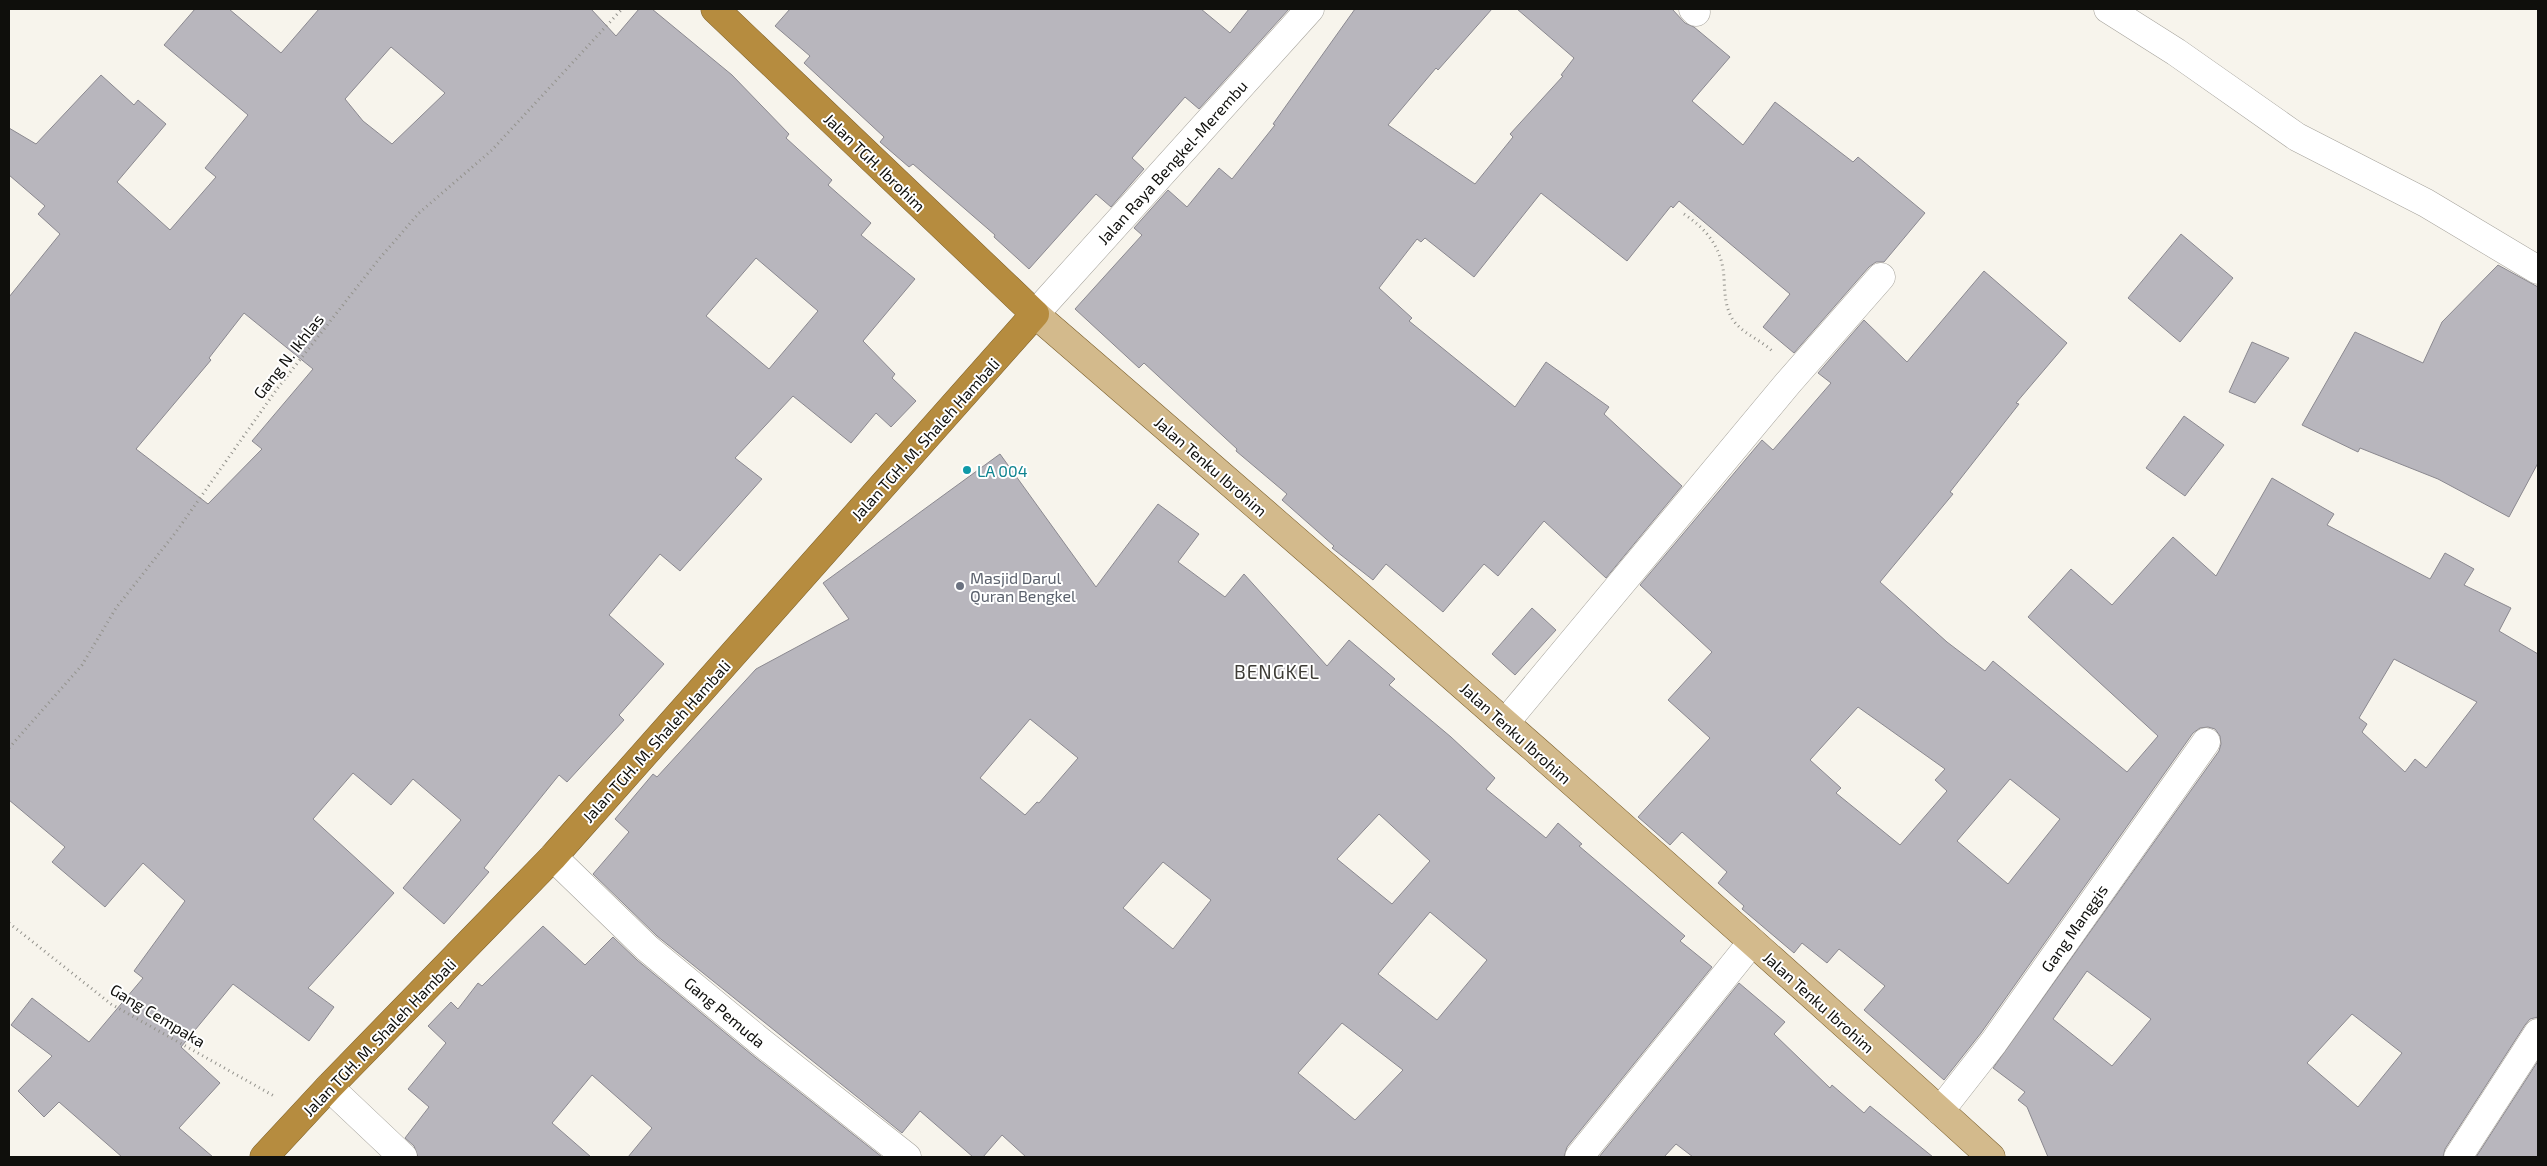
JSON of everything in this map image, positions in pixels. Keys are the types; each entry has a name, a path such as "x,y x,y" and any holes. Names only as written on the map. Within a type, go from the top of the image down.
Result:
{"highway":[{"name":"Jalan TGH. Ibrohim","path":"715,9 1035,314"},
{"name":"Jalan TGH. M. Shaleh Hambali","path":"264,1157 329,1087 553,856 1035,314"}],"main road":[{"name":"Jalan Tenku Ibrohim","path":"1035,314 1504,723 1752,942 1991,1157"}],"street":[{"name":"Jalan Raya Bengkel-Merembu","path":"1035,314 1310,9"},
{"path":"2108,9 2176,52 2296,137 2426,204 2538,270"},
{"path":"1504,723 1788,383 1881,277"},
{"name":"Gang Manggis","path":"1940,1111 1994,1042 2206,742"},
{"name":"Gang Pemuda","path":"553,856 648,948 761,1042 907,1157"},
{"path":"1579,1157 1752,942"},
{"path":"2458,1157 2538,1033"},
{"path":"329,1087 403,1157"}],"path":[{"name":"Gang N. Ikhlas","path":"9,748 82,665 116,608 176,532 278,389 380,259 419,213 492,150 622,9"},
{"path":"1684,214 1703,228 1716,247 1724,270 1726,302 1733,320 1747,335 1770,349 1778,360 1788,383"},
{"name":"Gang Cempaka","path":"9,923 111,1004 304,1114"}],"building":[{"path":"195,9 229,9 281,53 319,9 591,9 616,36 639,9 652,9 732,75 789,134 786,138 832,180 828,185 871,223 861,235 915,279 863,341 895,374 892,378 916,401 891,427 876,413 851,443 793,396 735,458 762,479 680,571 660,554 609,615 664,664 619,715 624,720 567,782 559,775 484,868 489,872 444,924 403,888 461,820 413,779 391,805 353,773 313,819 394,893 308,988 334,1007 309,1041 233,984 181,1047 220,1083 179,1128 213,1157 122,1157 59,1102 44,1117 18,1091 52,1056 11,1025 32,998 89,1042 143,978 134,971 185,901 143,863 105,907 52,862 65,847 9,800 9,297 60,234 38,214 45,206 9,175 9,128 36,144 101,75 134,105 138,100 166,124 117,182 170,230 216,177 205,168 248,115 164,45","holes":["391,47 445,93 392,144 363,121 345,99","756,258 818,311 769,369 706,316","244,313 313,369 252,441 262,449 208,504 136,449 211,360 209,358"]},
{"path":"790,9 1201,9 1230,33 1249,9 1289,9 1199,109 1185,97 1132,158 1144,169 1111,207 1096,194 1029,269 994,237 995,235 913,164 909,167 880,142 884,137 804,63 810,56 775,26"},
{"path":"1355,9 1492,9 1438,70 1436,68 1388,125 1475,184 1513,137 1510,134 1563,76 1561,75 1574,58 1517,9 1672,9 1685,23 1694,27 1730,57 1692,101 1743,145 1775,102 1853,162 1858,157 1925,213 1884,262 1876,262 1869,267 1794,353 1763,327 1790,294 1679,201 1673,208 1671,206 1627,261 1541,193 1474,277 1425,238 1421,242 1417,239 1379,288 1412,318 1409,321 1515,407 1546,362 1609,407 1604,414 1682,486 1606,578 1544,521 1498,576 1484,564 1443,612 1386,564 1373,580 1332,548 1334,546 1282,500 1287,494 1236,451 1237,449 1144,363 1139,368 1075,309 1142,235 1134,228 1168,190 1187,207 1219,168 1232,179 1275,125 1273,124"},
{"path":"2181,234 2233,278 2180,342 2128,298"},
{"path":"2498,265 2538,287 2538,463 2509,517 2438,479 2360,448 2358,452 2302,425 2355,332 2423,363 2442,322"},
{"path":"1984,271 2067,343 2016,403 2019,404 1950,492 1953,494 1880,582 1947,642 1985,671 1993,661 2127,772 2158,736 2028,617 2071,569 2112,605 2173,537 2216,576 2272,478 2334,514 2327,525 2430,579 2445,553 2474,569 2464,585 2511,608 2499,631 2538,654 2538,1017 2530,1019 2525,1025 2445,1149 2443,1157 2048,1157 2027,1107 2018,1100 2025,1092 1993,1068 2219,751 2221,744 2220,736 2215,729 2208,727 2200,728 2193,733 1981,1033 1944,1080 1864,1010 1885,986 1839,949 1827,963 1802,943 1794,953 1742,909 1744,906 1718,883 1727,872 1682,832 1670,845 1638,817 1710,738 1668,700 1712,652 1640,585 1762,440 1773,450 1831,383 1818,373 1864,320 1907,362","holes":["2394,659 2477,702 2426,768 2415,759 2405,772 2362,732 2367,724 2359,718","1858,707 1945,769 1935,780 1947,791 1900,845 1836,793 1841,788 1810,760","2010,779 2060,819 2008,884 1957,841","2087,971 2151,1019 2112,1066 2053,1019","2352,1014 2402,1053 2358,1107 2307,1063"]},
{"path":"2252,342 2289,358 2255,403 2229,392"},
{"path":"2184,416 2224,445 2185,496 2146,468"},
{"path":"1000,454 1096,587 1158,504 1199,534 1178,562 1225,597 1244,574 1327,666 1349,640 1395,679 1389,685 1451,737 1495,778 1486,789 1546,838 1558,823 1582,844 1579,846 1685,936 1680,941 1712,967 1567,1147 1564,1157 1026,1157 1002,1135 983,1157 973,1157 920,1111 902,1133 657,936 593,874 629,832 615,819 653,774 657,777 756,669 849,619 823,583","holes":["1030,719 1078,758 1039,803 1037,802 1025,815 980,778","1379,814 1430,861 1392,904 1337,859","1163,862 1211,900 1173,949 1123,908","1430,912 1487,960 1437,1020 1378,974","1342,1023 1403,1070 1355,1120 1298,1073"]},
{"path":"1532,608 1556,630 1515,675 1492,654"},
{"path":"543,926 585,965 613,937 637,960 751,1054 882,1157 628,1157 652,1128 592,1075 552,1123 591,1157 418,1157 414,1146 405,1138 429,1107 408,1089 446,1043 428,1026 451,1002 458,1009 478,983 482,986"},
{"path":"1739,983 1785,1022 1774,1034 1830,1088 1832,1085 1864,1113 1870,1106 1933,1157 1693,1157 1676,1144 1664,1157 1599,1157"},
{"path":"2538,1061 2538,1157 2476,1157"}],"place":[{"name":"LA 004","path":"967,470"},
{"name":"Masjid Darul Quran Bengkel","path":"960,586"}],"district":[{"name":"BENGKEL","path":"1277,671"}]}
